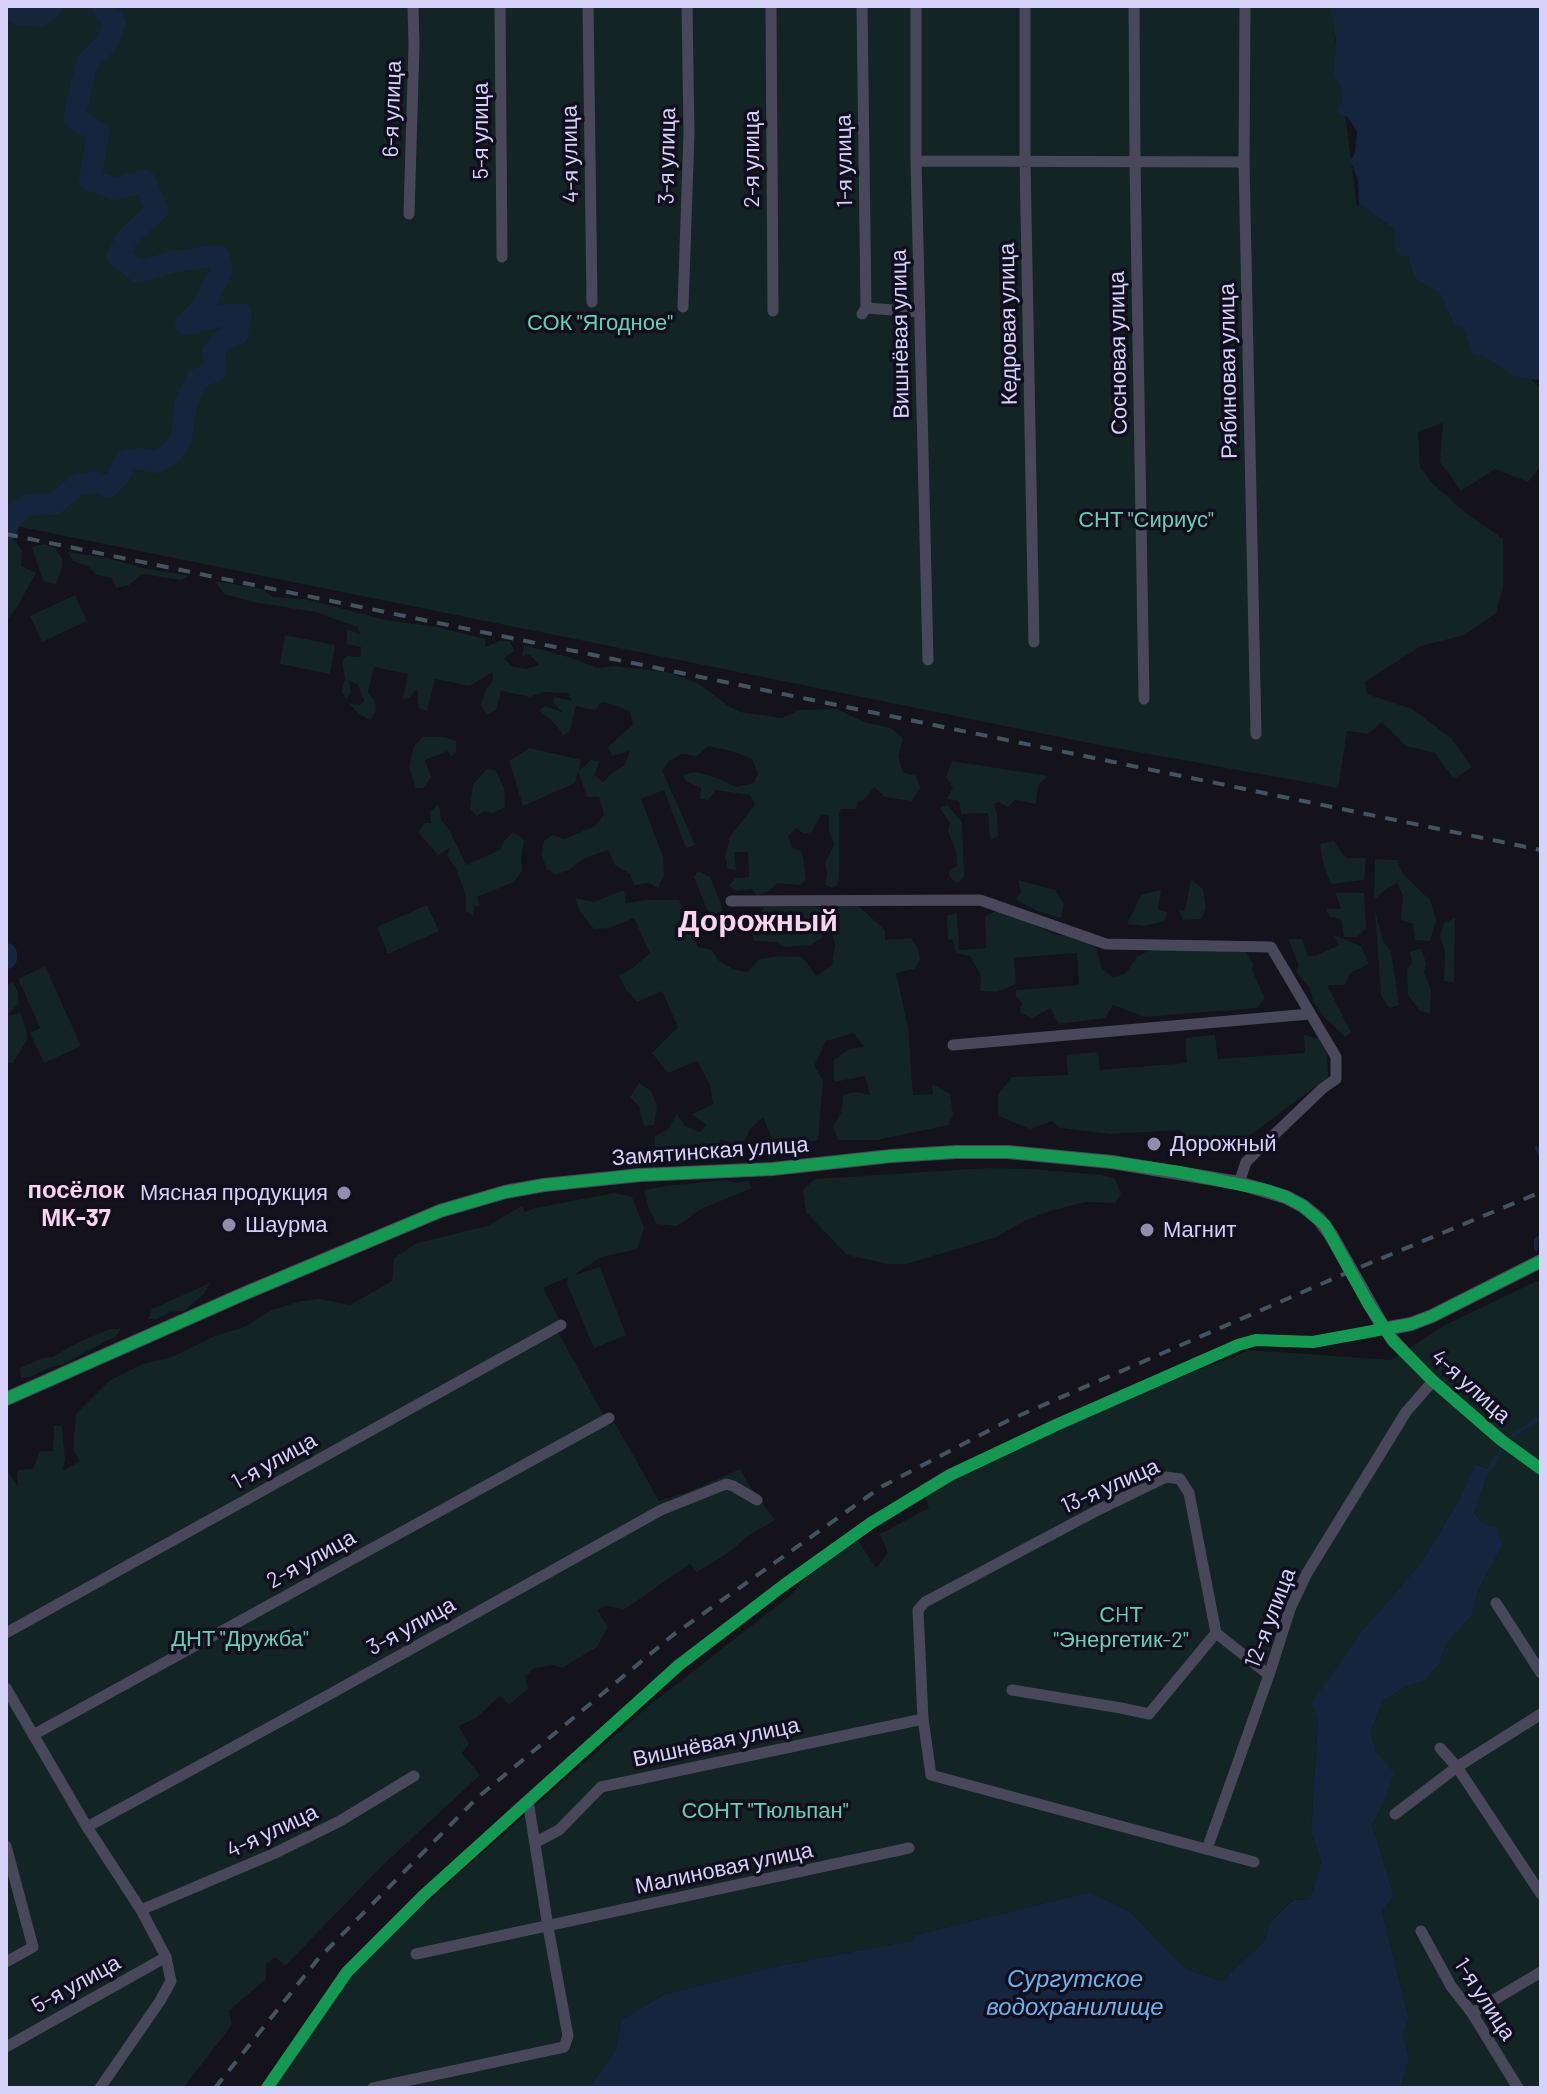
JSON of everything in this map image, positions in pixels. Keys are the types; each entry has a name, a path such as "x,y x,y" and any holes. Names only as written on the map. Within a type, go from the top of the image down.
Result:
{"street":[{"name":"6-я улица","path":"409,214 413,6"},
{"name":"5-я улица","path":"500,6 502,257"},
{"name":"4-я улица","path":"588,6 592,302"},
{"name":"3-я улица","path":"683,307 689,133 687,6"},
{"name":"2-я улица","path":"771,6 773,311"},
{"name":"1-я улица","path":"862,6 864,311 920,312"},
{"name":"Вишнёвая улица","path":"916,6 916,161 928,660"},
{"name":"Кедровая улица","path":"1025,6 1034,642"},
{"name":"Сосновая улица","path":"1134,6 1144,699"},
{"name":"Рябиновая улица","path":"1245,6 1244,162 1256,734"},
{"path":"916,161 1244,162"},
{"path":"731,901 980,900 1106,944 1271,947 1336,1057 1336,1079 1246,1162 1239,1183"},
{"path":"953,1045 1310,1014"},
{"name":"Замятинская улица","path":"6,1399 440,1211 505,1192 640,1175 772,1169 956,1152 1057,1155 1112,1162 1239,1183 1286,1197 1319,1219 1331,1235 1384,1329"},
{"path":"267,2088 347,1972 424,1895 679,1665 871,1523 950,1475 1097,1406 1238,1345 1256,1340 1313,1342 1411,1324 1541,1261"},
{"name":"1-я улица","path":"6,1633 561,1325"},
{"name":"4-я улица","path":"1384,1329 1433,1381 1501,1440 1541,1469"},
{"name":"12-я улица","path":"1207,1849 1290,1609 1307,1573 1406,1412 1433,1381"},
{"name":"2-я улица","path":"33,1735 609,1418"},
{"name":"13-я улица","path":"923,1719 918,1610 925,1602 1166,1477 1180,1479 1189,1493 1216,1633"},
{"name":"3-я улица","path":"87,1827 661,1510 726,1484 757,1500"},
{"path":"1496,1603 1541,1673"},
{"path":"1012,1690 1149,1714 1216,1633 1269,1675"},
{"path":"6,1688 87,1827 141,1910 166,1957 171,1981 100,2088"},
{"path":"1395,1814 1457,1767 1541,1714"},
{"name":"Вишнёвая улица","path":"536,1842 559,1830 601,1787 923,1719"},
{"path":"923,1719 931,1775 1254,1862"},
{"path":"1440,1748 1457,1767 1541,1894"},
{"name":"4-я улица","path":"141,1910 300,1841 340,1821 414,1776"},
{"path":"373,2088 564,2047 568,2036 528,1800"},
{"path":"6,1846 33,1947 6,1962"},
{"name":"Малиновая улица","path":"416,1954 909,1848"},
{"name":"1-я улица","path":"1421,1931 1451,1986 1472,2013 1518,2088"},
{"name":"5-я улица","path":"6,2047 166,1957"},
{"path":"1472,2013 1541,1972"}],"green space":[{"path":"6,6 1331,6 1357,207 1359,204 1395,230 1408,256 1414,278 1440,292 1454,325 1463,327 1483,356 1515,377 1530,378 1541,389 1541,465 1528,482 1495,469 1461,491 1440,462 1443,423 1418,432 1420,467 1433,484 1466,513 1503,539 1503,587 1496,613 1465,635 1421,646 1365,682 1367,694 1412,709 1451,738 1472,767 1454,779 1435,753 1406,746 1382,722 1368,734 1347,731 1338,788 1099,745 6,524"},
{"path":"6,538 15,541 22,550 21,566 36,573 6,621"},
{"path":"45,544 55,548 62,558 56,584 43,581 32,547"},
{"path":"68,552 189,576 181,580 142,574 129,585 116,588 112,578 97,575 88,566 73,561"},
{"path":"215,581 262,589 273,597 305,599 386,620 437,627 485,639 486,647 499,641 510,641 514,651 504,658 511,666 526,669 539,665 530,655 522,656 524,645 597,668 615,666 666,672 698,683 740,712 782,718 799,710 837,709 864,722 891,728 903,738 898,757 903,772 916,776 920,788 912,801 885,797 874,787 866,798 858,802 856,809 841,809 839,877 833,888 825,885 825,862 834,845 829,831 829,815 821,814 812,832 804,834 796,828 788,836 792,847 802,852 806,879 801,885 777,883 768,892 757,895 752,889 736,891 729,886 735,878 749,877 748,852 734,852 736,870 728,869 725,857 730,837 755,804 750,795 716,790 708,800 700,799 701,788 686,781 683,775 695,772 736,787 754,783 758,773 752,759 708,746 697,756 682,754 670,760 662,770 695,845 686,848 664,790 641,799 663,857 664,875 658,888 649,883 634,885 630,874 615,865 608,850 583,859 569,870 555,875 547,869 541,854 544,841 552,835 564,839 595,826 604,814 599,797 587,797 578,771 575,783 523,806 509,761 529,748 581,760 579,771 591,760 600,761 594,775 603,782 624,766 630,751 612,756 608,747 633,724 630,712 602,702 595,710 576,706 570,731 563,736 558,727 539,710 545,706 563,713 553,702 554,697 572,701 568,693 544,692 530,697 501,691 496,710 487,715 481,705 486,689 493,680 492,672 470,686 435,679 427,711 419,708 417,689 409,698 403,699 408,674 374,667 368,692 375,701 376,711 370,720 348,703 360,705 364,701 358,685 349,680 351,693 346,699 342,691 345,678 342,662 346,656 361,657 361,647 347,644 347,629 361,635 357,627 316,612 224,594"},
{"path":"75,595 87,621 42,642 30,616"},
{"path":"285,635 335,645 330,674 280,664"},
{"path":"423,737 445,737 456,741 456,752 451,757 448,751 425,760 431,777 423,788 416,788 409,767 414,746"},
{"path":"952,761 1048,776 1038,785 1036,804 1015,800 1008,807 999,802 994,804 998,836 990,840 988,813 961,814 959,801 947,799 953,787 946,777"},
{"path":"487,769 495,770 504,788 505,807 493,813 484,811 477,816 470,809 473,784"},
{"path":"439,804 441,820 450,831 466,865 500,850 513,832 524,839 522,871 514,882 477,897 480,906 474,906 473,916 466,911 466,896 456,869 447,856 450,848 438,855 418,832 425,823 431,823 430,812"},
{"path":"947,805 962,822 964,876 955,883 949,870 957,866 956,851 948,831 950,823 940,808"},
{"path":"1334,841 1346,858 1366,858 1364,880 1331,884 1320,844"},
{"path":"1375,859 1397,860 1403,874 1431,901 1436,921 1430,941 1415,940 1413,924 1401,920 1403,895 1397,883 1374,900"},
{"path":"698,871 710,877 721,904 725,919 717,934 694,877"},
{"path":"1191,879 1203,889 1206,908 1201,919 1183,920 1179,910 1185,911"},
{"path":"1018,880 1055,890 1064,904 1061,918 1037,911 1015,899 1021,893"},
{"path":"624,890 626,903 679,900 698,947 712,950 718,960 733,969 747,972 760,959 780,956 802,957 817,976 832,965 835,944 826,905 855,903 885,930 885,940 911,938 920,960 915,969 896,973 908,1027 913,1095 933,1094 932,1084 950,1094 953,1115 948,1125 877,1140 838,1140 833,1126 841,1113 843,1095 855,1092 870,1095 865,1076 834,1082 834,1060 849,1049 864,1047 854,1033 826,1041 814,1066 823,1080 818,1140 789,1147 774,1143 763,1117 750,1129 742,1147 720,1139 718,1157 709,1152 671,1160 656,1153 654,1137 668,1129 677,1114 685,1126 700,1132 706,1125 692,1114 713,1104 710,1085 697,1061 668,1073 652,1053 678,1027 662,991 637,1002 626,990 619,975 650,953 634,918 609,928 594,929 580,912 575,898 593,902"},
{"path":"1161,890 1158,910 1167,912 1165,921 1144,926 1127,924 1141,895"},
{"path":"1335,893 1364,893 1366,928 1357,937 1344,937 1341,919 1330,917 1326,909 1341,909"},
{"path":"427,905 439,931 388,954 377,927"},
{"path":"764,907 821,907 822,938 810,945 784,947 775,942 754,941 751,929"},
{"path":"1000,910 1057,935 1082,936 1097,949 1101,967 1113,978 1126,973 1137,957 1153,948 1246,952 1254,965 1251,968 1265,998 1257,1008 1145,1017 1113,1005 1105,1018 1059,1024 1050,1008 1032,1019 1020,1012 1022,1003 1016,996 1016,990 1079,985 1077,953 1014,958 1016,984 997,992 980,991 981,975 970,956 956,953 953,940 948,939 947,916 957,913 959,950 986,948 985,916"},
{"path":"1375,910 1383,941 1391,951 1399,1005 1389,1008 1381,995"},
{"path":"1455,918 1454,982 1444,981 1445,952 1440,936 1444,923"},
{"path":"1334,935 1361,946 1369,964 1350,973 1345,985 1327,985 1351,1033 1345,1037 1325,1018 1313,1001 1310,988 1296,972 1299,965 1288,939 1302,939 1308,956 1316,956 1339,945"},
{"path":"1421,948 1426,963 1424,973 1431,989 1430,1013 1420,1011 1408,995 1407,969 1412,963 1410,952"},
{"path":"45,966 81,1046 44,1063 30,1033 40,1028 18,979"},
{"path":"13,981 19,1003 6,1016 6,986"},
{"path":"20,1013 26,1029 27,1040 13,1063 6,1063 6,1016"},
{"path":"1215,1035 1218,1059 1305,1053 1304,1035 1319,1039 1327,1054 1328,1077 1244,1140 1188,1141 1181,1130 1111,1134 1060,1128 1052,1121 1030,1129 998,1116 998,1094 1012,1077 1068,1075 1066,1055 1098,1052 1100,1070 1187,1063 1185,1038"},
{"path":"639,1083 651,1091 657,1106 654,1125 644,1126 639,1107 630,1097"},
{"path":"988,1168 1102,1175 1115,1179 1121,1194 1115,1203 1086,1202 1050,1211 1024,1221 997,1237 906,1264 888,1264 847,1255 806,1212 803,1190 815,1179"},
{"path":"727,1180 736,1183 748,1181 752,1188 701,1209 677,1226 656,1224 644,1190 665,1186"},
{"name":"ДНТ \"Дружба\"","path":"614,1193 632,1197 644,1228 637,1249 601,1257 574,1275 600,1267 626,1335 594,1348 567,1284 568,1277 543,1288 564,1328 558,1332 609,1425 615,1423 659,1501 740,1469 775,1520 697,1572 690,1564 628,1607 606,1606 597,1610 608,1627 597,1647 562,1668 554,1665 534,1668 525,1677 528,1689 509,1705 500,1696 476,1718 459,1726 469,1744 462,1753 480,1775 381,1867 285,1966 276,1957 266,1964 266,1979 229,2011 232,2025 183,2088 6,2088 6,1468 18,1487 17,1470 33,1469 40,1451 53,1451 54,1425 62,1426 65,1460 62,1471 80,1461 73,1450 76,1414 109,1381 143,1364 172,1357 215,1336 244,1327 272,1310 301,1301 320,1299 350,1305 392,1281 394,1258 417,1243 487,1226 522,1206 525,1212"},
{"name":"СHТ \"Энергетик-2\"","path":"1541,1279 1541,2088 1400,2088 1409,2059 1403,2034 1409,2019 1382,1911 1394,1896 1372,1824 1382,1807 1371,1732 1382,1702 1405,1687 1424,1681 1439,1665 1446,1644 1472,1615 1479,1589 1502,1546 1474,1513 1489,1470 1477,1464 1421,1563 1361,1632 1313,1703 1318,1718 1311,1832 1321,1863 1310,1899 1292,1900 1270,1922 1264,1941 1222,1981 1186,1969 1130,1912 1089,1892 915,1935 915,1940 783,1965 665,1994 622,2019 615,2051 589,2088 270,2088 351,1974 382,1942 646,1708 791,1595 832,1557 857,1539 876,1568 888,1553 880,1534 929,1508 924,1494 979,1464 1122,1401 1249,1350 1391,1360 1445,1325"},
{"path":"210,1283 204,1294 184,1311 148,1319 152,1309"},
{"path":"109,1329 121,1329 116,1336 65,1363 21,1378 20,1368 42,1358 53,1357"}],"water":[{"path":"1330,6 1541,6 1541,380 1515,377 1483,356 1473,355 1463,327 1454,325 1440,293 1414,278 1408,256 1401,256 1395,249 1395,230 1359,204 1358,179 1350,161 1355,153 1357,132 1348,117 1337,113 1337,107 1343,101 1340,82 1334,76 1336,41"},
{"name":"Сургутское водохранилище","path":"1476,1464 1489,1470 1474,1513 1483,1524 1497,1527 1502,1546 1479,1589 1472,1615 1446,1644 1439,1665 1424,1681 1405,1687 1382,1702 1371,1732 1376,1752 1394,1773 1382,1807 1372,1824 1394,1896 1382,1911 1409,2019 1403,2034 1409,2059 1400,2088 589,2088 615,2051 622,2019 665,1994 783,1965 915,1940 915,1935 1089,1892 1130,1912 1186,1969 1222,1981 1264,1941 1270,1922 1293,1900 1310,1899 1321,1863 1311,1832 1318,1718 1312,1703 1361,1632 1421,1563 1459,1500"}],"waterway":[{"path":"11,6 15,13 39,16 52,6"},
{"path":"6,531 11,517 26,505 54,504 78,485 95,482 108,487 118,477 127,460 155,462 170,454 181,439 186,404 196,380 216,370 213,352 224,339 237,334 241,314 186,324 203,307 222,270 218,255 172,262 138,272 118,256 127,238 157,210 145,181 115,189 90,180 98,132 74,118 87,62 106,44 115,23 102,6"},
{"path":"1537,1148 1541,1157"},
{"path":"1536,1249 1536,1240 1541,1236"},
{"path":"1513,1435 1541,1417"},
{"path":"1489,1470 1501,1450"}],"railway":[{"path":"6,534 1541,850"},
{"path":"215,2088 318,1959 477,1798 673,1635 881,1487 1009,1420 1541,1192"}],"cycle path":[{"path":"6,1399 440,1211 505,1192 640,1175 772,1169 891,1156 1008,1152 1179,1172 1266,1190 1303,1206 1325,1225 1369,1305 1393,1341 1433,1381 1501,1440 1541,1469"},
{"path":"267,2088 347,1972 424,1895 679,1665 871,1523 950,1475 1238,1345 1256,1340 1313,1342 1411,1324 1541,1261"}],"place":[{"name":"Дорожный","path":"1154,1144"},
{"name":"Мясная продукция","path":"344,1193"},
{"name":"Шаурма","path":"229,1225"},
{"name":"Магнит","path":"1147,1230"}],"district":[{"name":"Дорожный","path":"758,921"},
{"name":"посёлок МК-37","path":"76,1204"}],"park label":[{"name":"СОК \"Ягодное\"","path":"600,323"},
{"name":"СНТ \"Сириус\"","path":"1146,520"},
{"name":"СОНТ \"Тюльпан\"","path":"765,1811"}]}
